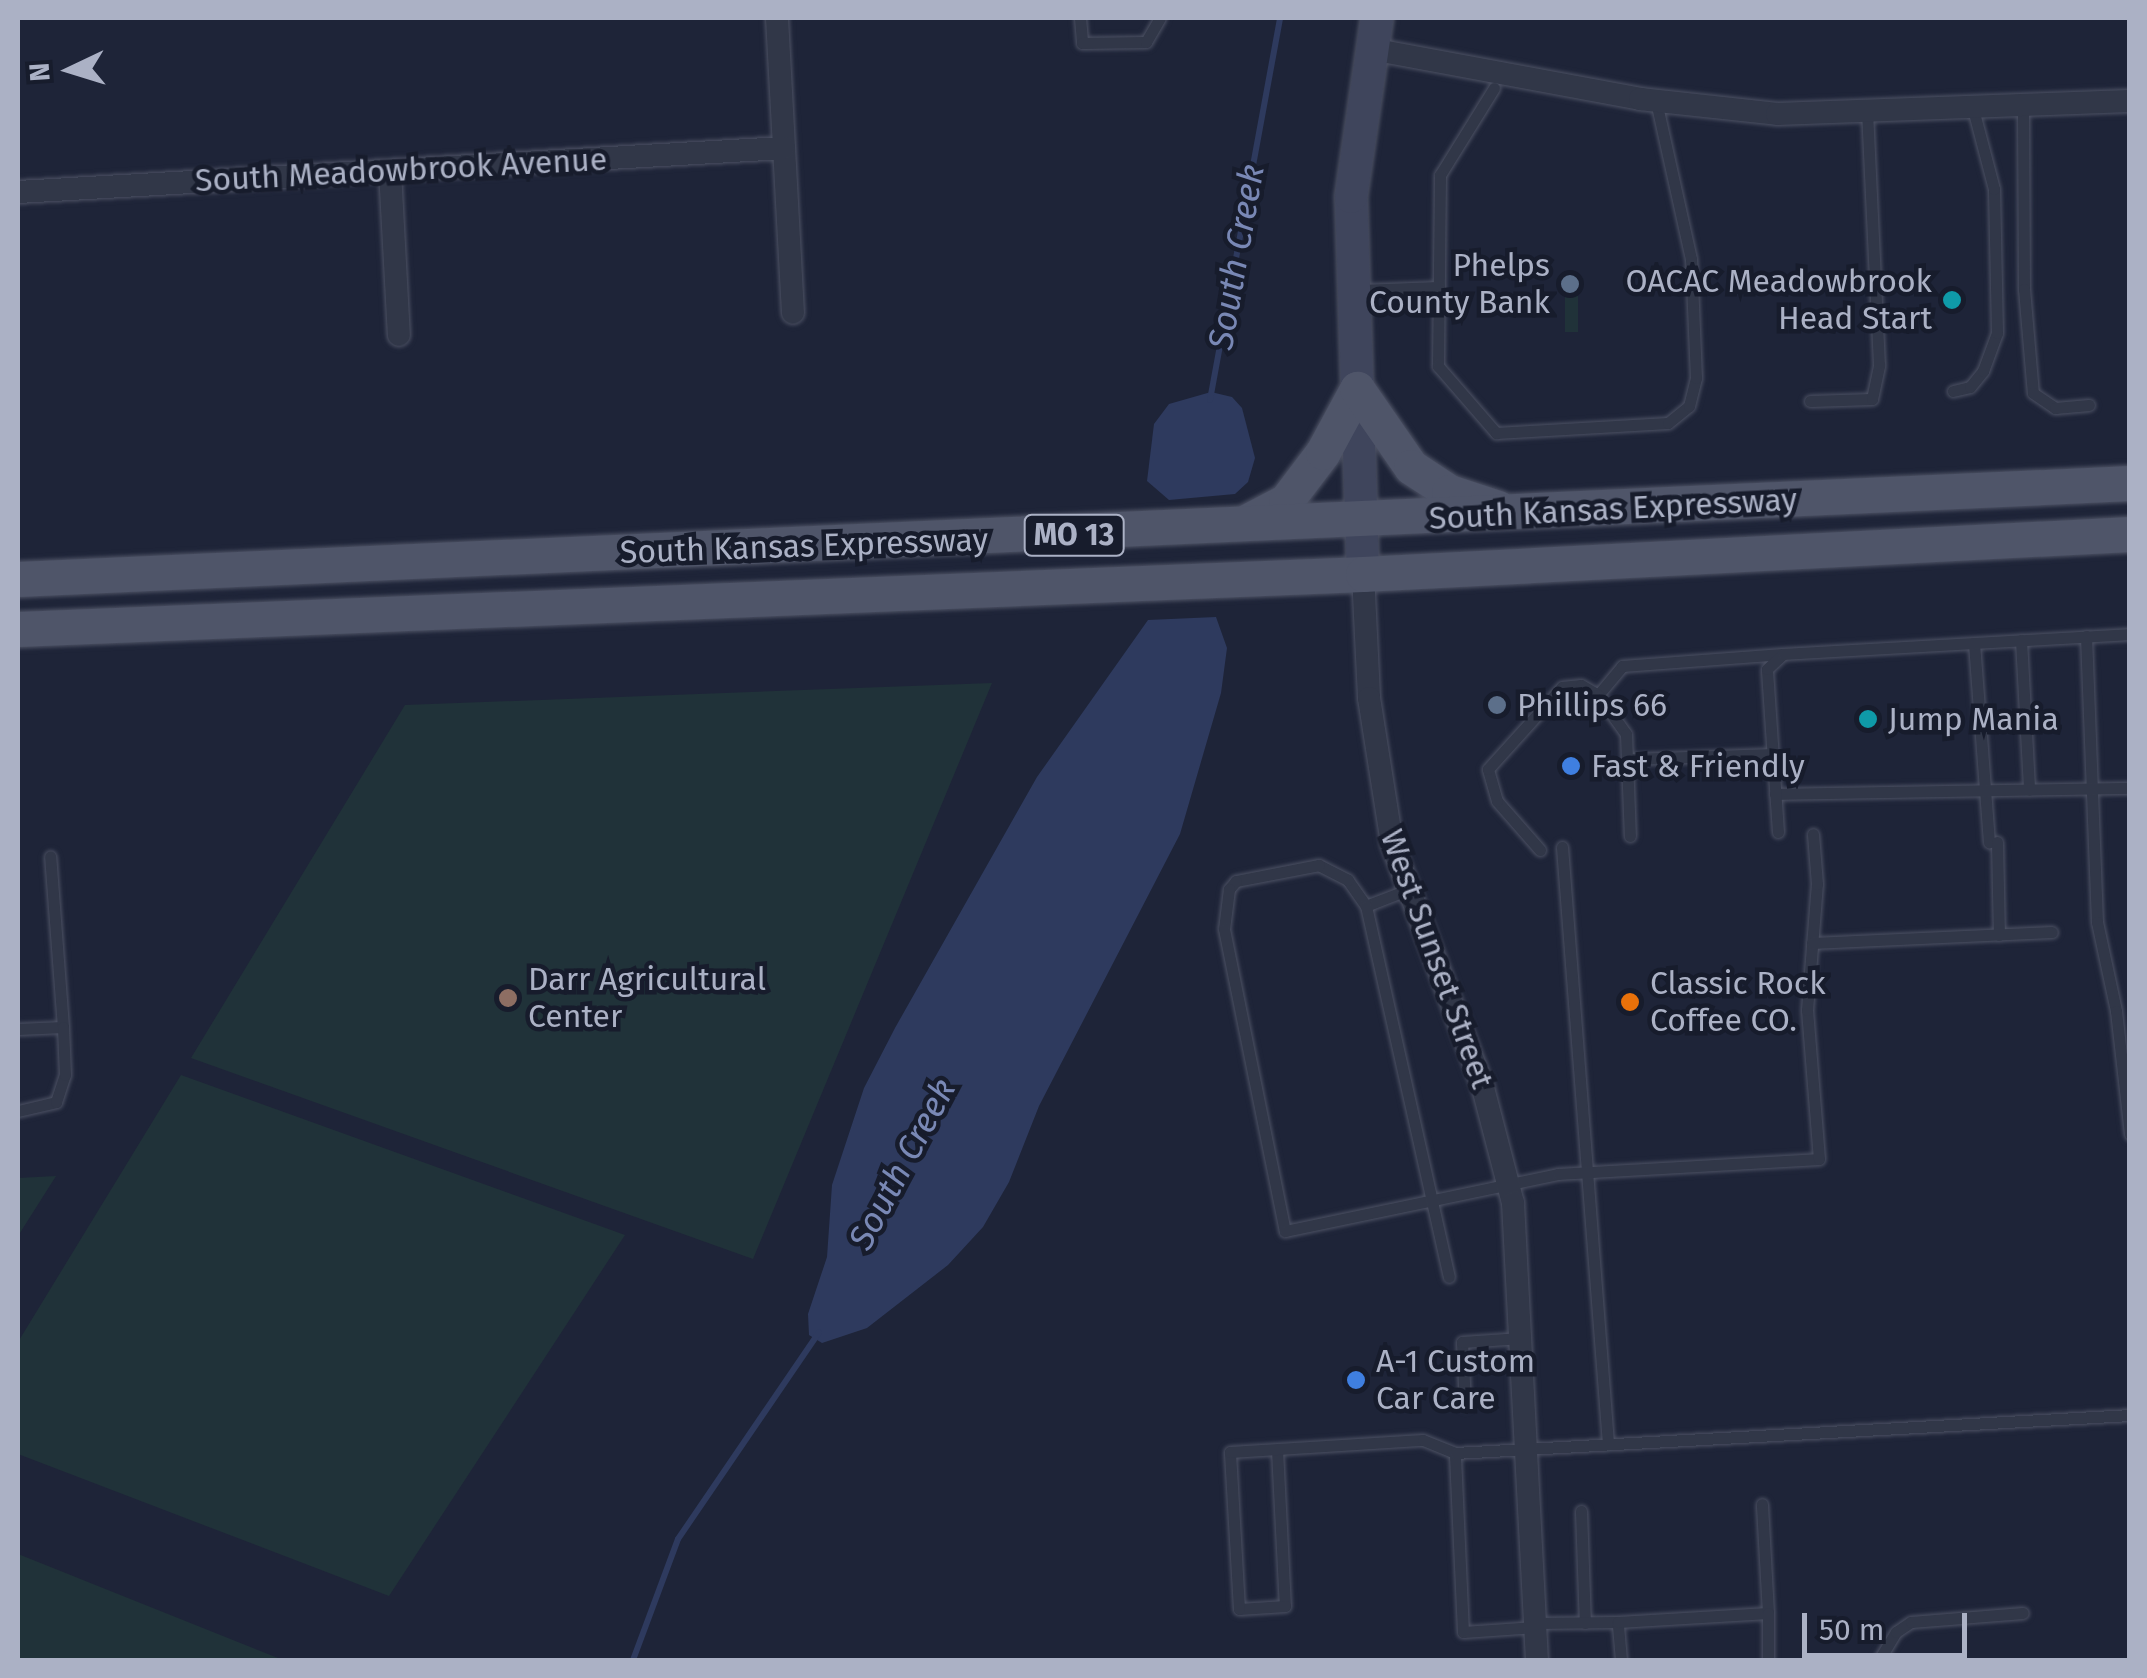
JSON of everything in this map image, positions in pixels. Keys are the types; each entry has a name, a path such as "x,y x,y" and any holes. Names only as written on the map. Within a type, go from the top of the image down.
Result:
{"main road":[{"name":"West Sunset Street","path":"1363,574 1351,197 1374,33"},
{"path":"1234,528 1286,500 1323,452 1356,389 1411,467 1449,492 1518,514"},
{"name":"South Kansas Expressway","path":"18,579 1234,528 2130,483"},
{"name":"South Kansas Expressway","path":"18,630 1363,574 2130,534"}],"street":[{"path":"777,18 794,313"},
{"path":"1374,33 1656,102 1867,114 2130,100"},
{"name":"South Meadowbrook Avenue","path":"18,192 784,148"},
{"path":"390,171 398,335"},
{"name":"West Sunset Street","path":"1363,574 1375,753 1407,890 1484,1088 1509,1182 1537,1660"}],"lane":[{"path":"1080,18 1082,43 1146,42 1160,18"},
{"path":"1494,88 1440,174 1438,366 1496,432 1668,423 1689,406 1696,378 1691,258 1656,102"},
{"path":"2022,106 2024,290 2033,393 2055,408 2089,405"},
{"path":"1953,390 1970,387 1983,371 1996,333 1994,189 1973,108"},
{"path":"1810,400 1872,398 1878,365 1867,114"},
{"path":"1354,290 1439,286"},
{"path":"1598,694 1622,666 2130,634"},
{"path":"2086,636 2095,789 2097,922 2116,1010 2130,1134"},
{"path":"2022,640 2029,790"},
{"path":"1974,643 2000,935"},
{"path":"1778,832 1768,669 1783,654"},
{"path":"1540,850 1497,801 1488,769 1562,687 1581,685 1598,694 1626,734 1632,759 1630,836"},
{"path":"1632,759 1773,754"},
{"path":"1776,794 2130,788"},
{"path":"1448,1277 1432,1200 1366,906 1348,880 1319,865 1236,880 1224,908 1280,1226 1303,1229 1432,1200 1509,1182 1588,1172 1820,1158 1807,1010 1813,834"},
{"path":"1562,846 1608,1444"},
{"path":"18,1111 56,1102 65,1075 50,856"},
{"path":"1366,906 1407,890"},
{"path":"1812,943 2052,932"},
{"path":"18,1030 64,1027"},
{"path":"1464,1404 1462,1342 1521,1338"},
{"path":"1277,1450 1285,1606 1239,1609 1230,1452 1423,1440 1456,1454 2130,1415"},
{"path":"1456,1454 1464,1632 1768,1613"},
{"path":"1762,1504 1768,1660"},
{"path":"1581,1511 1585,1622"},
{"path":"1880,1660 1896,1632 1911,1622 2023,1614"},
{"path":"1618,1622 1621,1660"}],"shaded area":[{"path":"1565,287 1578,287 1578,332 1565,332"},
{"path":"992,683 753,1259 191,1058 405,705"},
{"path":"181,1075 625,1235 389,1596 18,1454 18,1342"},
{"path":"56,1176 18,1236 18,1178"},
{"path":"18,1554 283,1660 18,1660"}],"water":[{"path":"1211,392 1232,397 1242,408 1255,458 1248,482 1235,494 1169,500 1147,481 1154,424 1169,404"},
{"path":"1216,617 1227,648 1221,693 1180,834 1039,1106 1009,1182 983,1227 948,1265 867,1328 822,1343 809,1335 808,1314 827,1257 832,1185 864,1088 895,1028 1037,777 1148,620"}],"waterway":[{"name":"South Creek","path":"1210,400 1280,18"},
{"name":"South Creek","path":"633,1660 678,1539 819,1332"}],"place":[{"name":"Phelps County Bank","path":"1570,284"},
{"name":"OACAC Meadowbrook Head Start","path":"1952,300"},
{"name":"Phillips 66","path":"1497,705"},
{"name":"Jump Mania","path":"1868,719"},
{"name":"Fast & Friendly","path":"1571,766"},
{"name":"Darr Agricultural Center","path":"508,998"},
{"name":"Classic Rock Coffee CO.","path":"1630,1002"},
{"name":"A-1 Custom Car Care","path":"1356,1380"}]}
